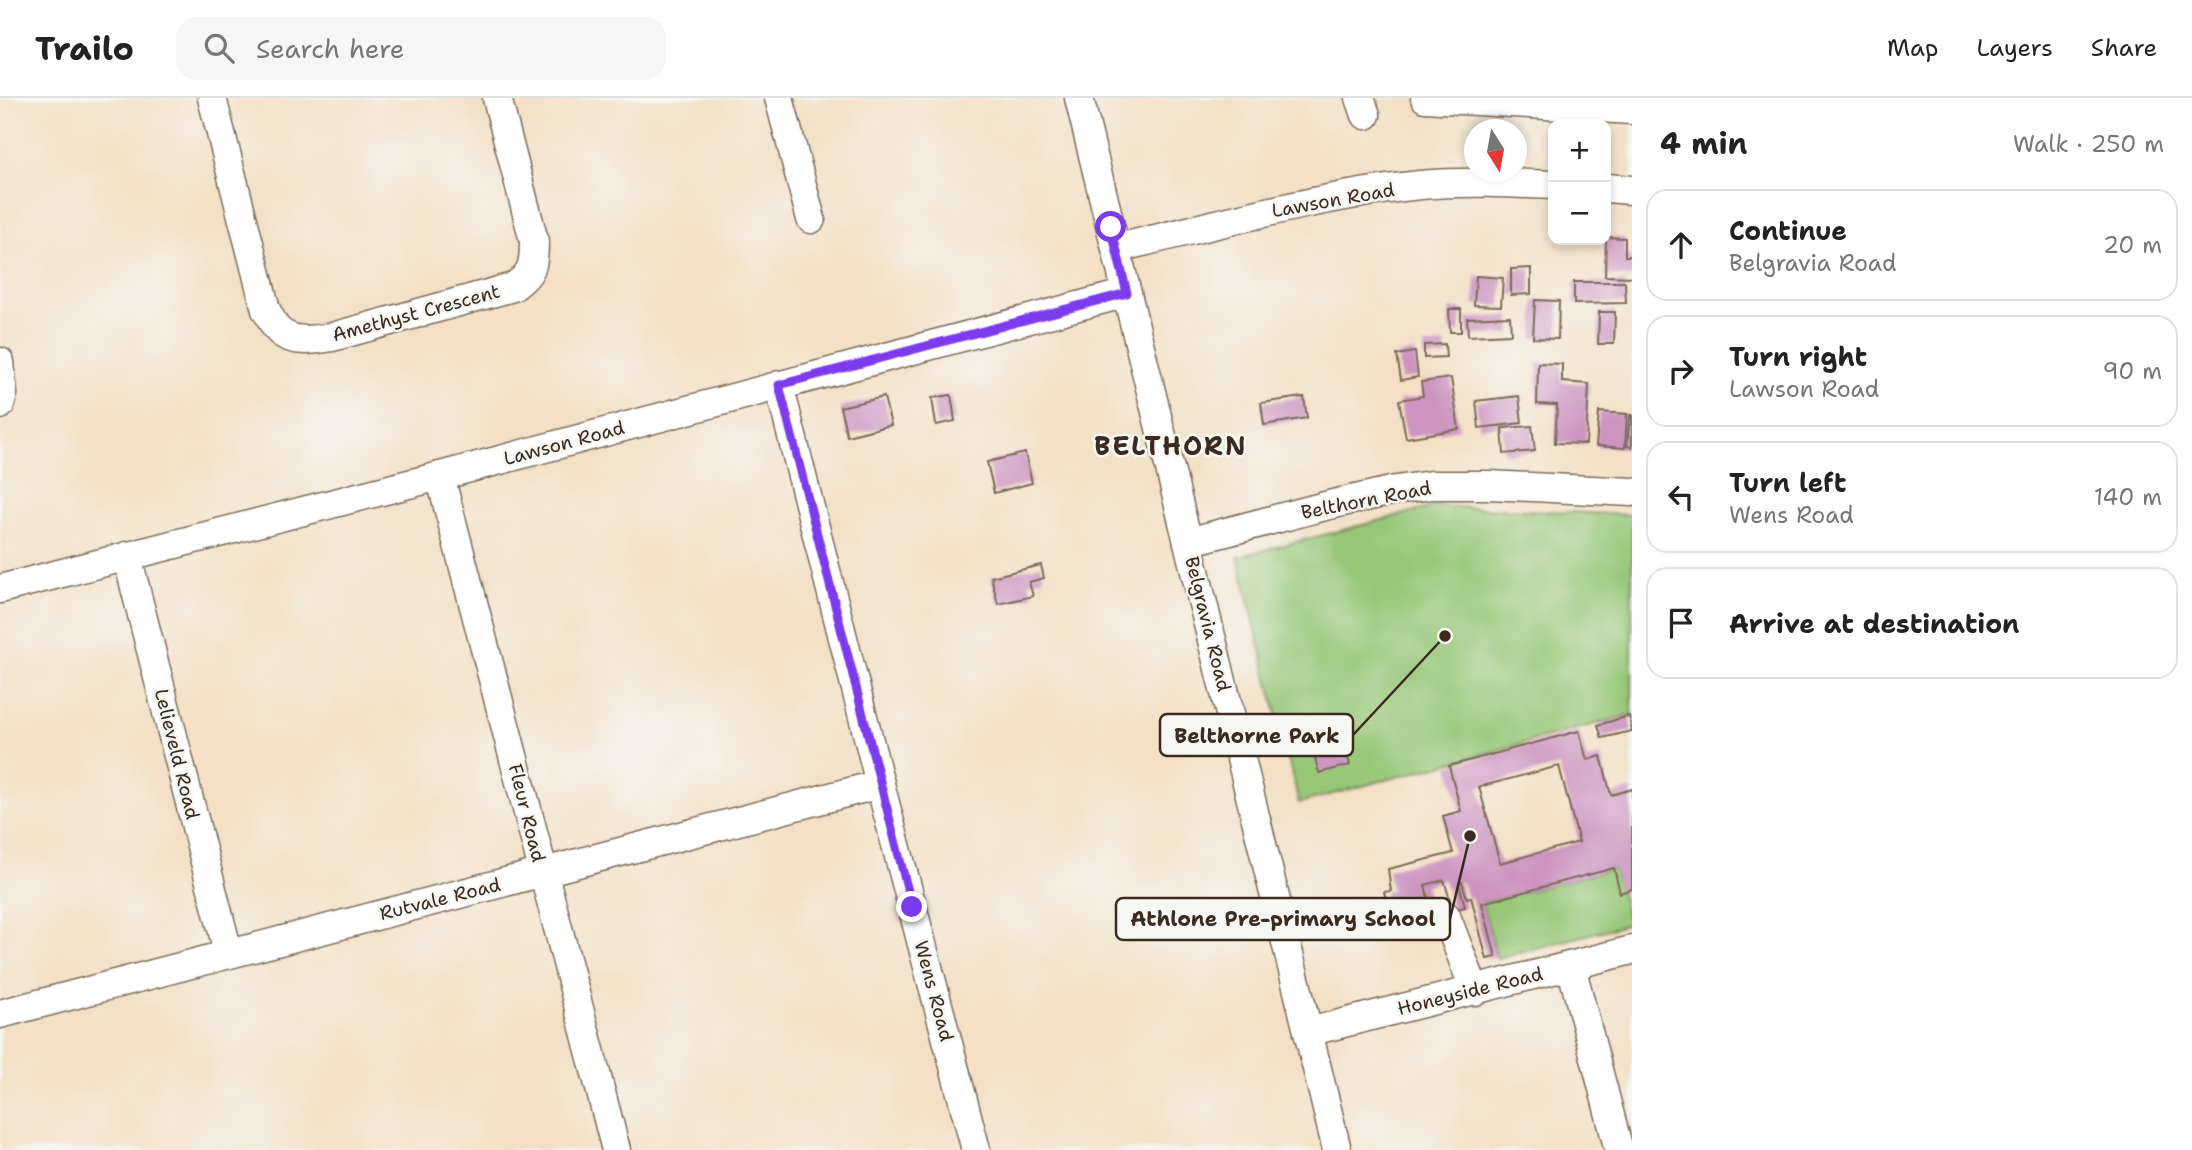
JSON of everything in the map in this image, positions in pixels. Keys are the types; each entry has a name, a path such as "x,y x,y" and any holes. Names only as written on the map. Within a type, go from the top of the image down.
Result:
{"street":[{"name":"Amethyst Crescent","path":"212,98 267,310 277,330 293,338 311,341 513,287 527,277 534,260 534,241 497,98"},
{"path":"779,98 811,219"},
{"name":"Belgravia Road","path":"1079,98 1337,1150"},
{"path":"1425,98 1632,110"},
{"name":"Lawson Road","path":"1117,248 1366,192 1467,183 1548,185"},
{"path":"1611,188 1632,190"},
{"name":"Lawson Road","path":"0,589 440,476 1127,293"},
{"path":"0,362 4,394 0,405"},
{"name":"Wens Road","path":"779,385 976,1150"},
{"name":"Fleur Road","path":"440,476 616,1150"},
{"name":"Belthorn Road","path":"1188,542 1329,505 1432,485 1632,492"},
{"name":"Lelieveld Road","path":"127,556 228,952"},
{"name":"Rutvale Road","path":"0,1014 228,952 542,874 880,784"},
{"path":"1446,916 1475,991"},
{"name":"Honeyside Road","path":"1308,1032 1632,950"},
{"path":"1571,966 1619,1150"}],"green space":[{"path":"1436,506 1632,515 1632,717 1629,715 1299,803 1238,557"},
{"path":"1614,868 1629,924 1497,958 1482,903"}],"building":[{"path":"1611,237 1625,238 1625,256 1632,256 1632,277 1605,276 1606,245 1611,245"},
{"path":"1531,268 1531,294 1511,295 1511,269"},
{"path":"1476,276 1503,278 1501,306 1474,305"},
{"path":"1574,282 1625,282 1626,303 1574,304"},
{"path":"1535,300 1559,301 1558,339 1533,338"},
{"path":"1449,309 1461,309 1461,332 1450,332"},
{"path":"1599,312 1615,312 1614,344 1598,344"},
{"path":"1510,316 1511,334 1468,336 1467,318"},
{"path":"1445,344 1446,357 1424,358 1424,345"},
{"path":"1415,352 1418,377 1401,380 1397,355"},
{"path":"1538,363 1562,364 1562,382 1589,384 1586,444 1555,443 1557,405 1537,404"},
{"path":"1451,378 1459,429 1406,438 1399,400 1423,396 1421,382"},
{"path":"951,395 955,421 936,425 932,398"},
{"path":"1519,396 1522,423 1479,428 1476,401"},
{"path":"884,397 891,425 847,436 840,407"},
{"path":"1304,397 1307,418 1264,425 1261,403"},
{"path":"1599,412 1627,414 1625,448 1596,446"},
{"path":"1632,415 1632,447 1627,446"},
{"path":"1532,426 1535,451 1504,454 1502,428"},
{"path":"1025,453 1032,483 994,493 987,462"},
{"path":"1041,565 1044,578 1029,582 1033,596 998,604 991,577"},
{"path":"1629,716 1632,731 1602,738 1598,725"},
{"path":"1339,725 1350,765 1319,773 1308,733"},
{"path":"1579,731 1587,760 1601,756 1611,795 1632,789 1632,889 1620,893 1614,868 1482,903 1496,957 1487,959 1471,897 1467,898 1462,882 1459,883 1465,907 1453,910 1444,880 1425,885 1431,909 1418,912 1423,931 1403,937 1395,909 1389,911 1384,892 1391,891 1388,869 1453,853 1443,816 1461,811 1449,766","holes":["1559,766 1579,842 1500,863 1479,787"]}],"place":[{"name":"Belthorne Park","path":"1445,636"},
{"name":"Athlone Pre-primary School","path":"1470,836"}],"district":[{"name":"BELTHORN","path":"1171,445"}],"route":[{"path":"912,907 779,385 1127,293 1111,227"}]}
